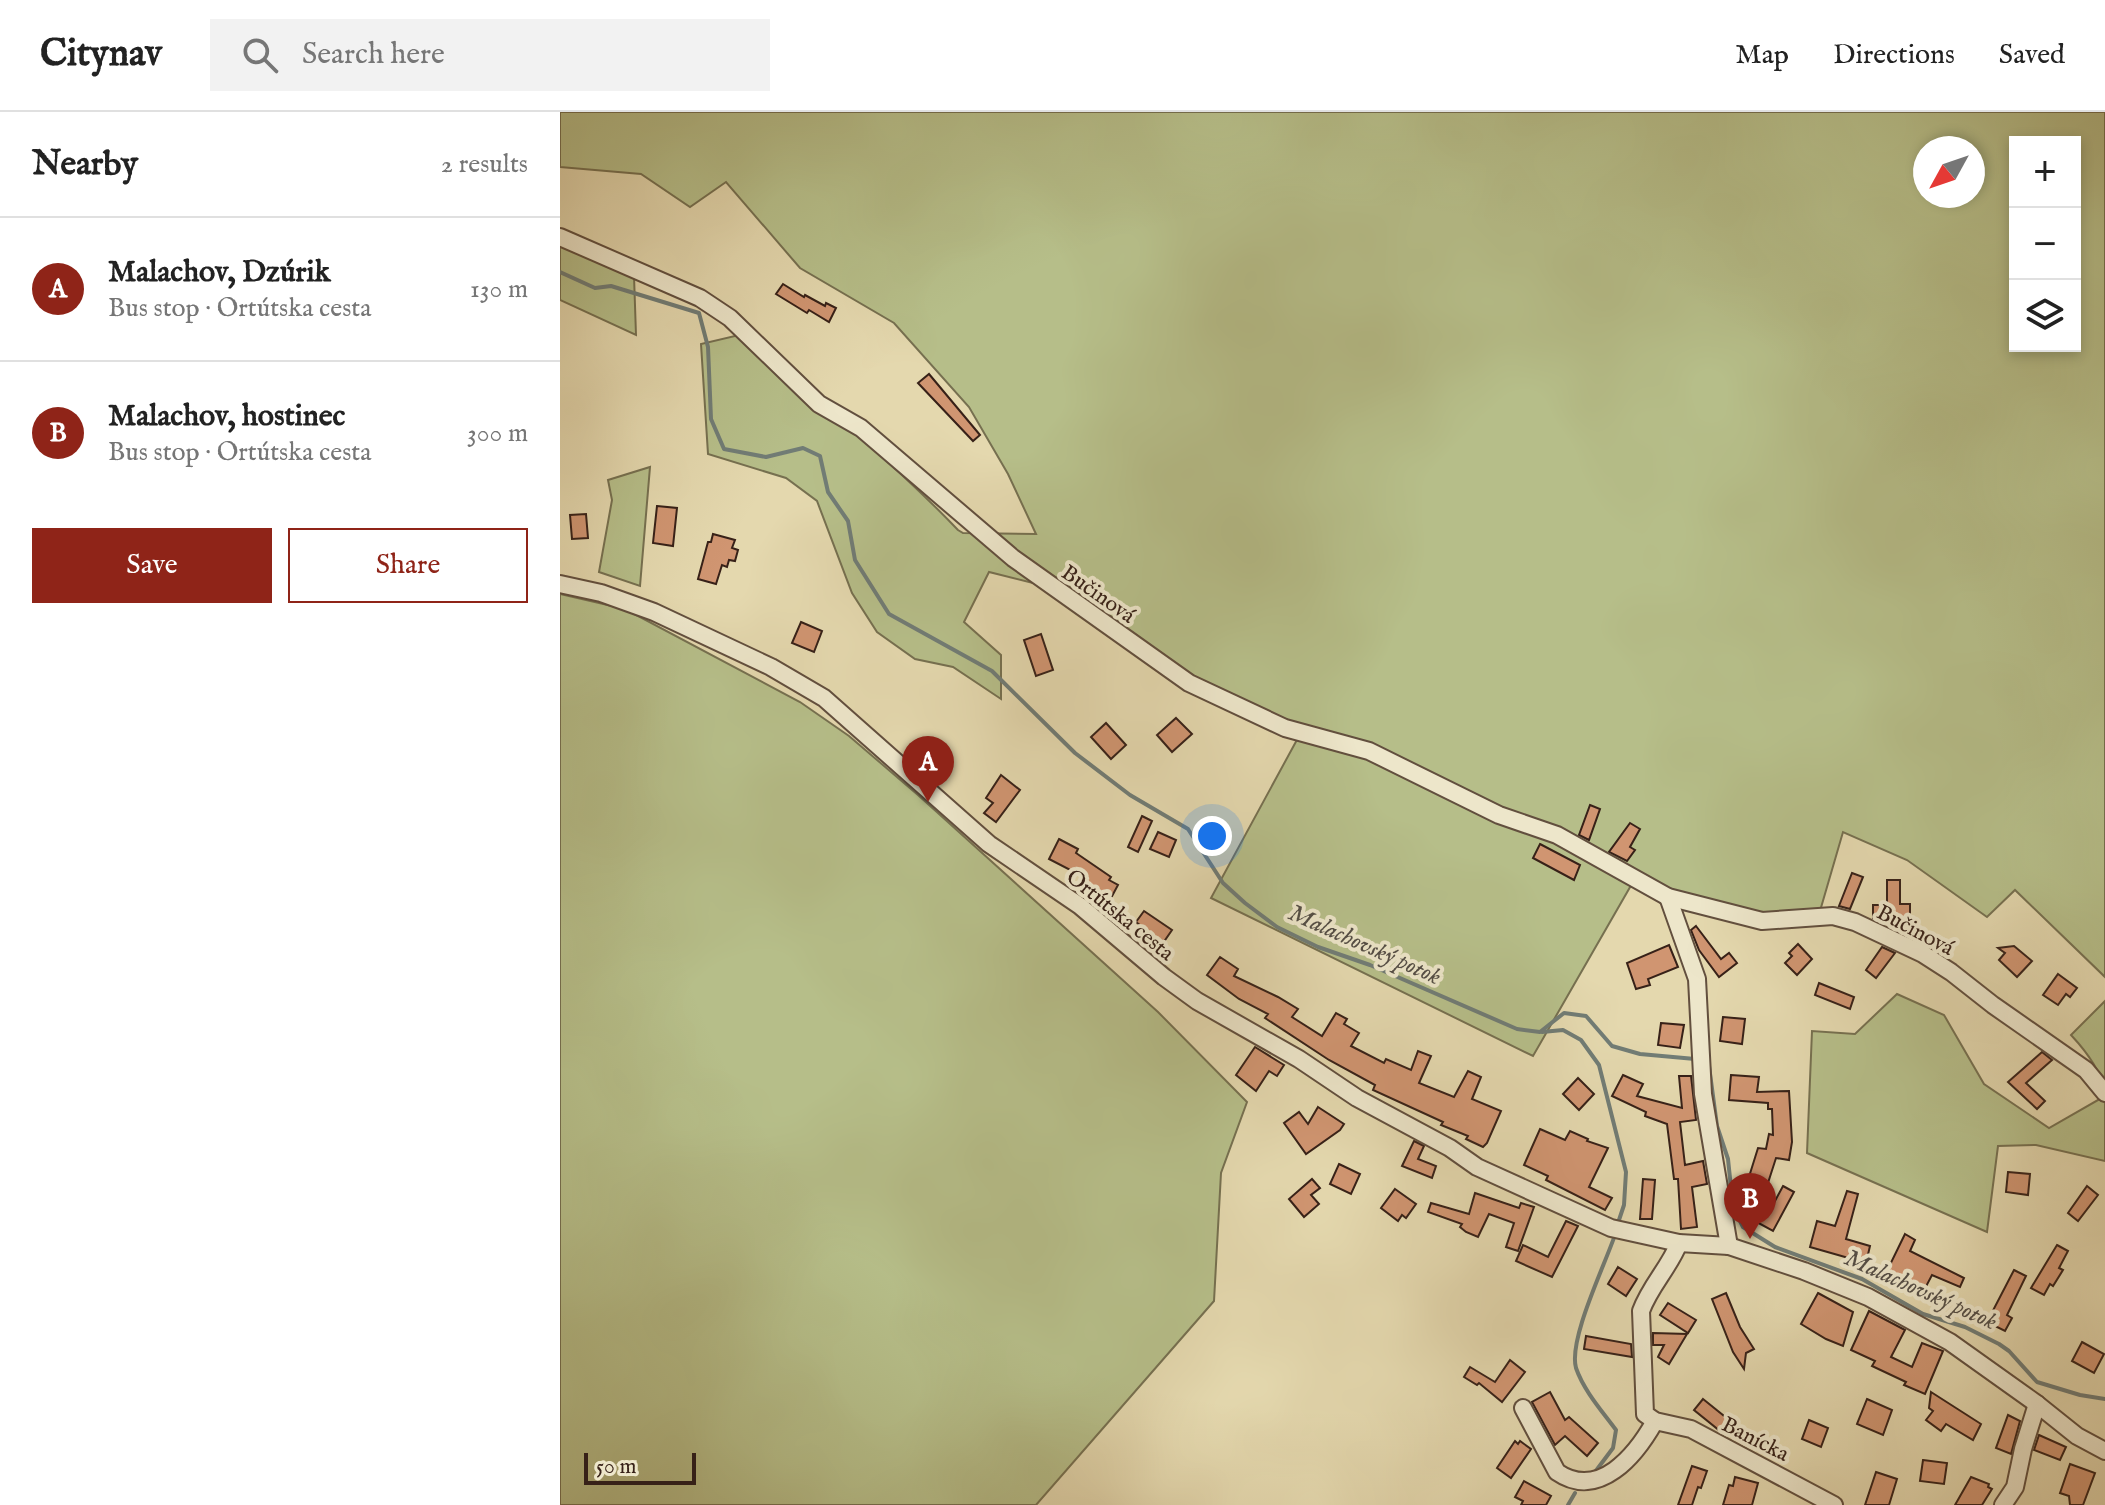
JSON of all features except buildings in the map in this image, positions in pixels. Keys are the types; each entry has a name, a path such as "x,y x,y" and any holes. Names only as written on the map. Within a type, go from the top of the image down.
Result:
{"street":[{"name":"Bučinová","path":"560,237 700,298 730,318 819,404 861,428 1013,558 1189,683 1285,728 1369,751 1499,815 1557,835 1668,897 1762,921 1833,916 1855,922 1923,954 1951,972 2086,1070 2105,1093"},
{"name":"Ortútska cesta","path":"560,584 601,593 654,612 771,667 811,690 856,724 989,844 1080,906 1197,1001 1276,1045 1357,1098 1450,1148 1477,1167 1617,1230 1679,1243 1729,1246 1868,1297 1950,1342 2077,1436 2105,1451"},
{"path":"1668,897 1697,979 1706,1114 1729,1246"},
{"path":"1523,1408 1557,1472 1565,1478 1599,1481 1646,1438 1655,1421 1644,1410 1641,1311 1645,1298 1672,1260 1679,1243"},
{"path":"2003,1505 2015,1487 2037,1404"},
{"name":"Banícka","path":"1655,1421 1691,1429 1834,1505"}],"green space":[{"path":"560,112 2105,112 2105,977 2015,890 1987,917 1907,860 1843,832 1820,911 1798,923 1633,882 1533,1056 1211,898 1305,725 1230,703 1077,594 989,572 964,622 1001,655 1001,699 953,667 915,659 877,632 852,593 817,501 786,478 708,454 701,344 739,335 852,430 963,533 1036,534 1008,474 969,407 894,323 800,268 726,182 690,207 641,174 560,167"},
{"path":"560,244 634,276 636,335 560,300"},
{"path":"650,467 640,586 599,572 612,500 608,480"},
{"path":"560,594 625,609 800,702 849,736 1158,1012 1247,1102 1221,1173 1214,1301 1036,1505 560,1505"},
{"path":"1897,994 1944,1015 1984,1084 2049,1128 2105,1096 2105,1161 2036,1145 1998,1146 1987,1232 1807,1153 1812,1031 1855,1034"},
{"path":"2105,1001 2105,1094 2097,1069 2071,1035"}],"waterway":[{"name":"Malachovský potok","path":"560,272 595,288 611,286 699,313 708,347 711,419 724,449 766,457 803,448 820,456 828,492 848,521 855,560 889,614 992,671 1075,753 1130,795 1188,829 1223,883 1277,927 1517,1029 1540,1032 1564,1013 1586,1016 1612,1046 1640,1054 1695,1059"},
{"path":"1542,1032 1563,1030 1581,1040 1599,1065 1626,1172 1624,1205 1618,1223"},
{"name":"Malachovský potok","path":"1709,1066 1717,1126 1728,1159 1733,1207 1743,1227 1775,1247 1862,1279 1923,1314 1965,1327 1999,1344 2037,1382 2105,1399"},
{"path":"1595,1472 1613,1448 1616,1430 1584,1385 1576,1368 1575,1355 1589,1301 1616,1232"},
{"path":"1568,1505 1575,1493"}],"place":[{"name":"Malachov, Dzúrik","path":"928,802"},
{"name":"Malachov, hostinec","path":"1750,1239"}]}
